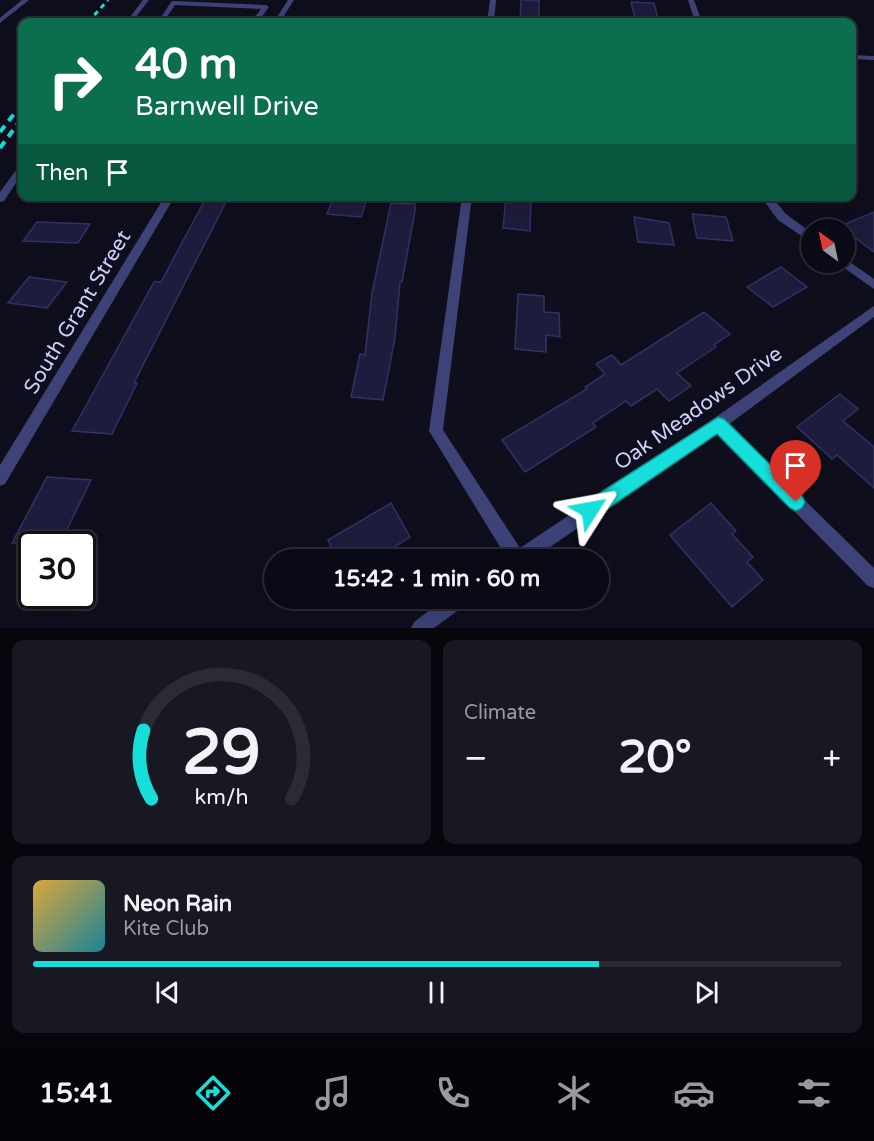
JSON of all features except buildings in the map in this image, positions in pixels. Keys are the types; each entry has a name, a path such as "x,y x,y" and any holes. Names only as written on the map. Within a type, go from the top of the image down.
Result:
{"street":[{"path":"0,21 26,0"},
{"path":"132,18 146,0"},
{"path":"280,18 291,0"},
{"path":"491,18 493,0"},
{"path":"691,0 698,18"},
{"path":"164,18 173,3 266,7 258,18"},
{"path":"856,57 874,58"},
{"path":"0,199 18,174"},
{"name":"South Grant Street","path":"0,479 167,201"},
{"path":"466,201 436,431 510,549"},
{"path":"768,201 782,217 801,231"},
{"path":"855,270 874,285"},
{"name":"Oak Meadows Drive","path":"531,549 718,424 874,311"},
{"path":"718,424 874,580"},
{"path":"420,628 446,609"}],"railway":[{"path":"92,18 108,0"},
{"path":"0,132 18,109"},
{"path":"0,148 18,123"}],"route":[{"path":"590,510 718,424 796,502"}]}
